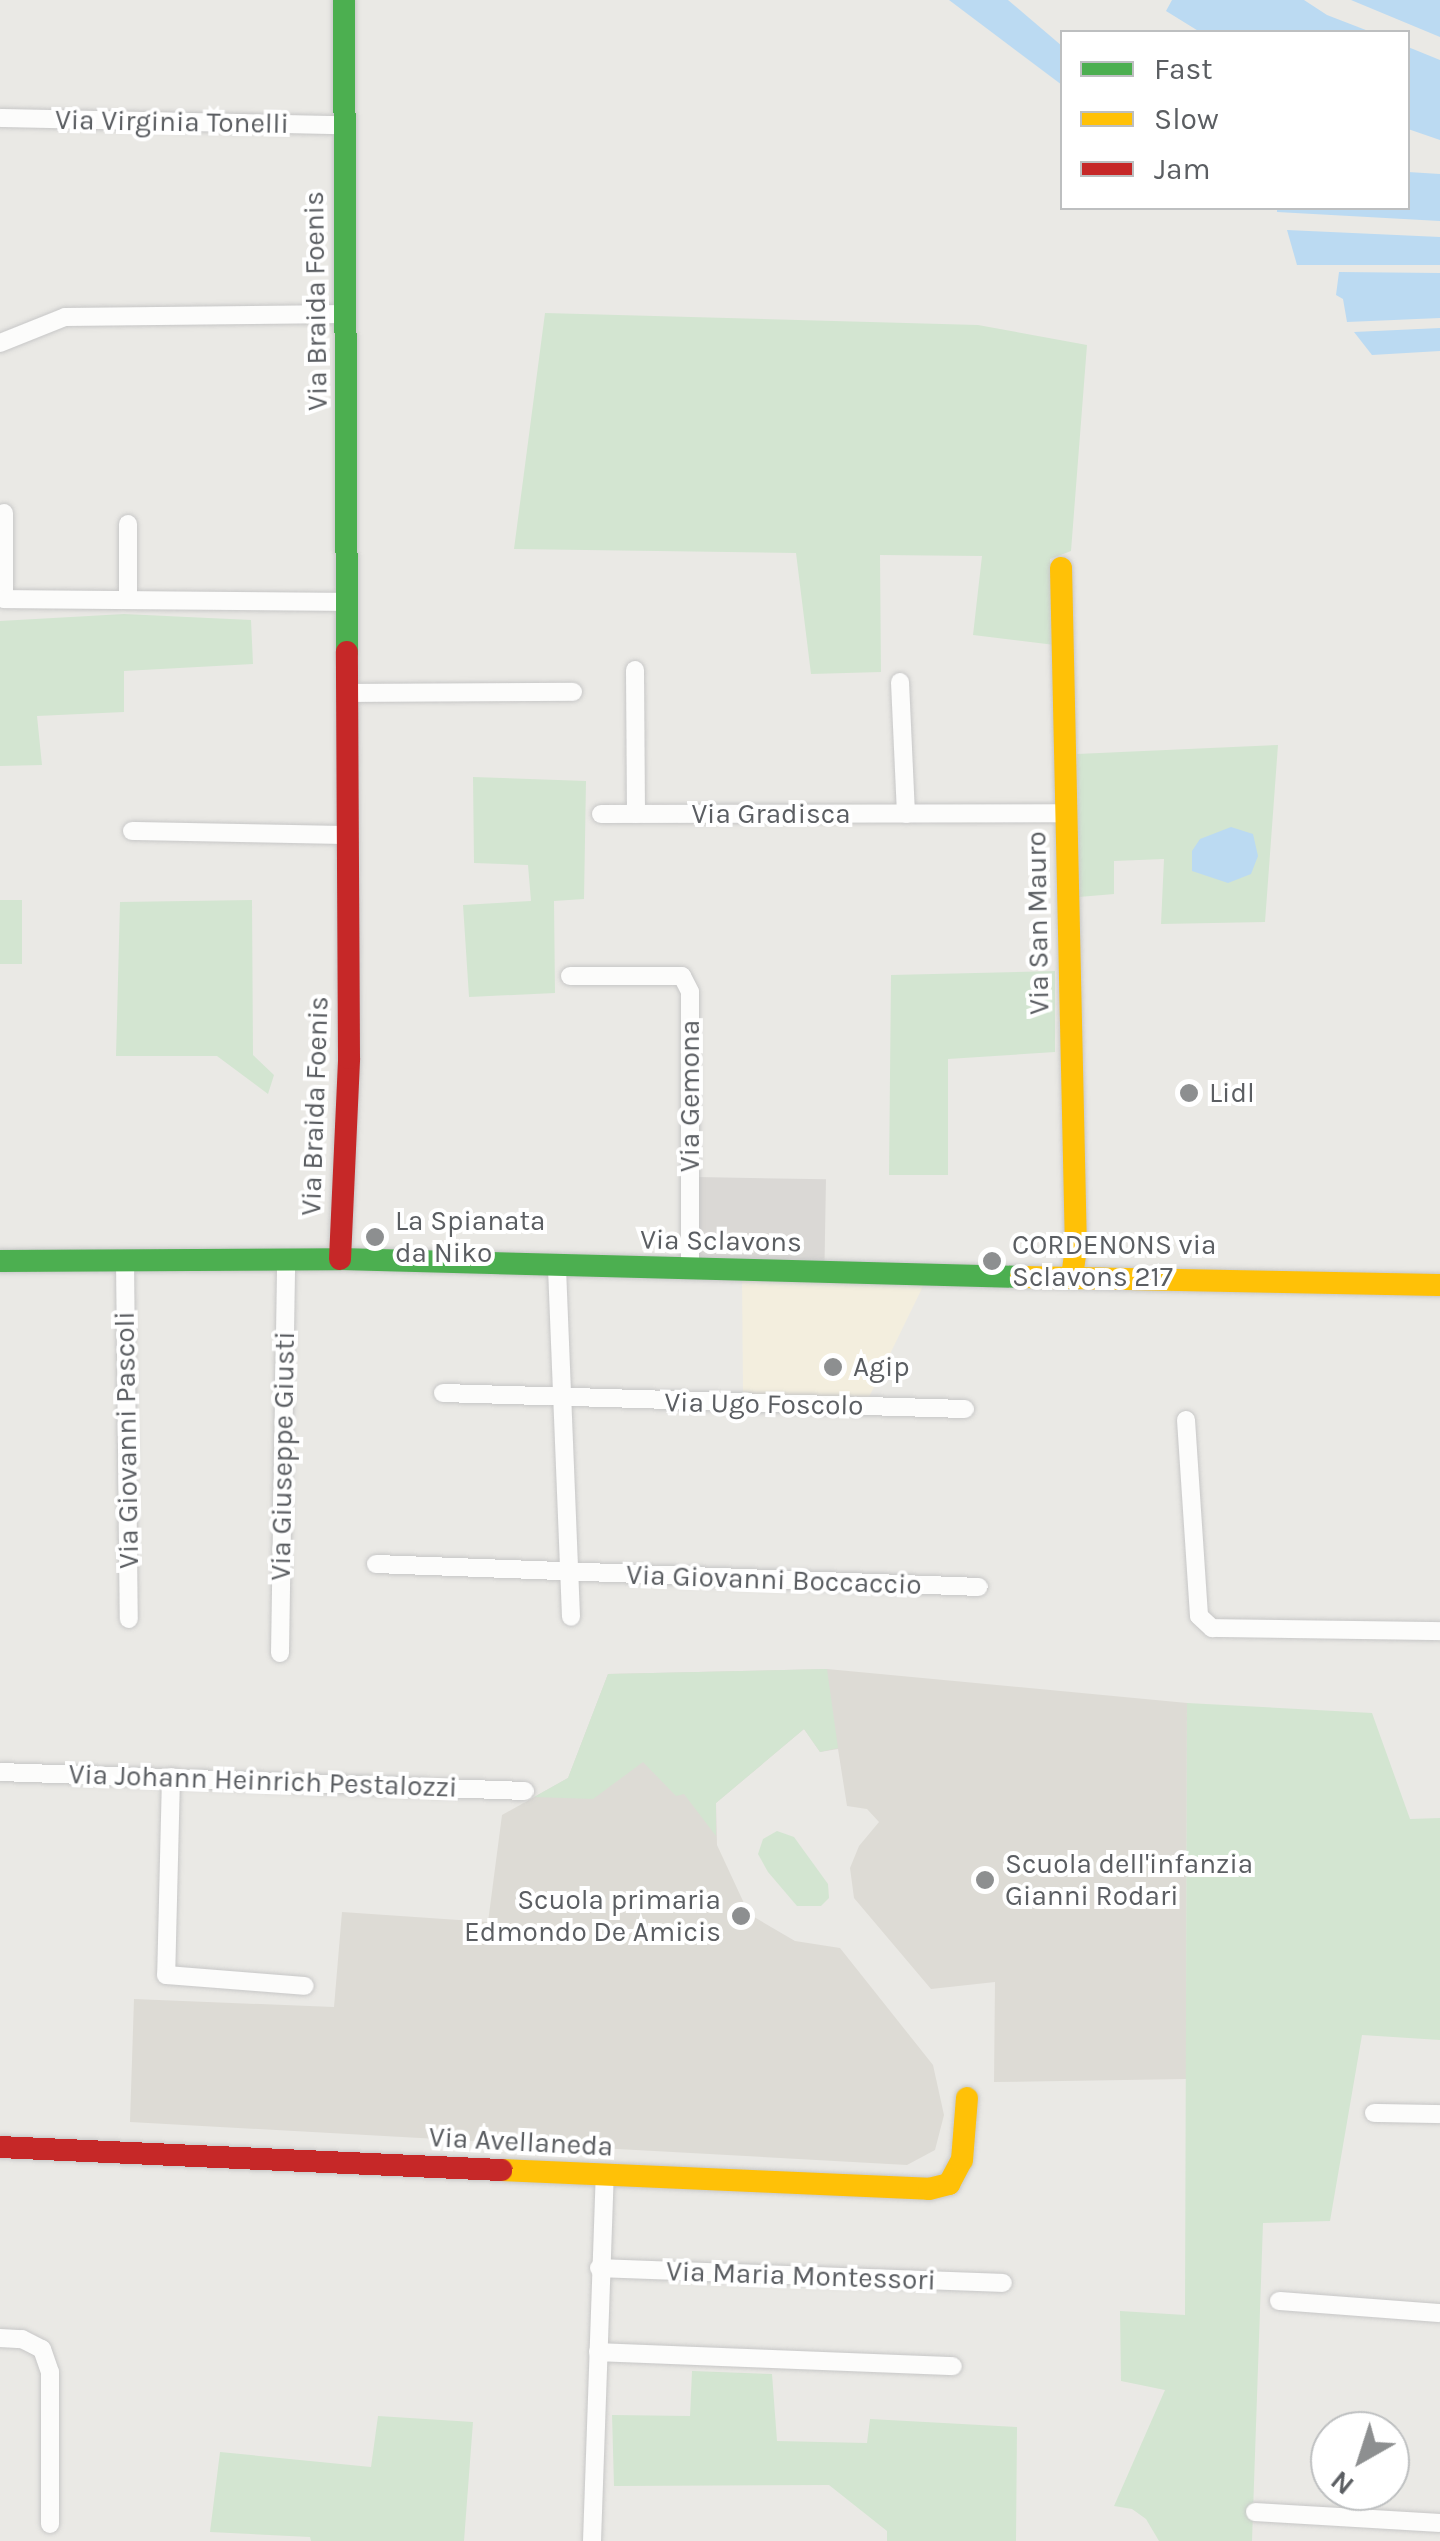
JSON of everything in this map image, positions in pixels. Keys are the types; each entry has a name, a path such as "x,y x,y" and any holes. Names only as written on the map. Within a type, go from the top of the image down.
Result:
{"street":[{"name":"Via Braida Foenis","path":"340,1259 350,1058 344,0"},
{"name":"Via Virginia Tonelli","path":"0,118 344,125"},
{"path":"0,343 65,318 345,314"},
{"path":"4,513 4,599 348,602"},
{"path":"128,524 128,600"},
{"name":"Via San Mauro","path":"1062,568 1076,1248 1072,1278"},
{"path":"636,670 636,814"},
{"path":"900,682 906,814"},
{"path":"349,693 573,692"},
{"name":"Via Gradisca","path":"600,814 1066,814"},
{"path":"132,831 348,835"},
{"name":"Via Gemona","path":"570,976 682,976 690,992 690,1270"},
{"name":"Via Sclavons","path":"0,1261 340,1259 558,1268 1440,1285"},
{"name":"Via Giovanni Pascoli","path":"124,1260 128,1619"},
{"name":"Via Giuseppe Giusti","path":"280,1653 286,1260"},
{"path":"558,1268 571,1616"},
{"path":"443,1393 564,1399"},
{"name":"Via Ugo Foscolo","path":"564,1399 965,1409"},
{"path":"1186,1420 1199,1616 1212,1628 1440,1630"},
{"name":"Via Giovanni Boccaccio","path":"376,1564 979,1586"},
{"name":"Via Johann Heinrich Pestalozzi","path":"0,1772 525,1791"},
{"path":"171,1777 166,1975 306,1986"},
{"name":"Via Avellaneda","path":"0,2147 605,2177 930,2188 949,2184 962,2160 967,2098"},
{"path":"1374,2113 1440,2114"},
{"path":"592,2541 605,2177"},
{"name":"Via Maria Montessori","path":"599,2268 1003,2283"},
{"path":"1279,2301 1440,2312"},
{"path":"0,2338 22,2339 42,2349 50,2372 50,2524"},
{"path":"598,2352 952,2366"},
{"path":"1255,2512 1440,2522"}],"shaded area":[{"path":"697,1177 826,1179 824,1264 696,1262"},
{"path":"742,1272 928,1276 869,1397 743,1394"},
{"path":"827,1669 1187,1703 1186,2079 994,2082 995,1982 931,1989 854,1898 850,1868 859,1846 879,1822 867,1809 847,1806 838,1749 820,1752 804,1729 716,1803 717,1845 749,1914 795,1941 840,1948 933,2065 944,2115 935,2150 907,2165 130,2122 134,1999 334,2007 342,1912 488,1922 502,1815 568,1778 608,1674"}],"green space":[{"path":"545,313 978,325 1087,345 1071,551 1050,559 1055,645 973,635 982,556 880,555 881,672 811,674 796,553 514,549"},
{"path":"124,614 251,620 253,664 124,671 124,712 37,716 42,765 0,766 0,621"},
{"path":"1278,745 1265,922 1161,924 1164,859 1114,861 1114,894 1079,897 1077,754"},
{"path":"473,777 586,781 584,899 554,901 555,993 469,997 463,905 531,901 528,865 474,863"},
{"path":"0,900 22,900 22,964 0,964"},
{"path":"252,900 253,1055 274,1075 268,1094 217,1056 116,1056 120,902"},
{"path":"1055,971 1055,1052 948,1059 948,1175 889,1175 891,975"},
{"path":"827,1669 838,1748 820,1752 804,1729 716,1803 716,1836 684,1794 676,1796 643,1762 593,1799 534,1797 568,1778 608,1674"},
{"path":"1187,1703 1372,1713 1410,1819 1440,1818 1440,2040 1362,2035 1330,2221 1263,2223 1252,2541 1159,2541 1146,2519 1132,2509 1114,2506 1165,2390 1121,2381 1120,2311 1185,2315"},
{"path":"777,1831 794,1837 828,1884 829,1898 821,1906 797,1906 768,1872 758,1854 763,1839"},
{"path":"692,2371 772,2374 777,2441 867,2443 870,2419 1017,2427 1016,2541 887,2541 887,2531 829,2485 614,2486 612,2415 690,2416"},
{"path":"378,2416 473,2422 464,2541 311,2541 310,2537 210,2532 220,2452 371,2467"}],"water":[{"path":"949,0 1008,0 1060,44 1060,83"},
{"path":"1172,0 1304,0 1327,15 1366,30 1197,30 1166,11"},
{"path":"1351,0 1440,0 1440,37"},
{"path":"1410,48 1440,60 1440,140 1410,130"},
{"path":"1410,172 1440,174 1440,221 1277,212 1410,210"},
{"path":"1287,230 1440,237 1440,265 1297,265"},
{"path":"1339,272 1440,273 1440,318 1347,322 1343,299 1336,295"},
{"path":"1440,328 1440,351 1372,355 1354,332"},
{"path":"1231,827 1253,834 1258,856 1251,874 1228,883 1192,871 1192,851 1200,839"}],"traffic: fast":[{"path":"344,0 347,652"},
{"path":"0,1261 340,1259 1021,1277"}],"traffic: slow":[{"path":"1061,568 1076,1248 1072,1277"},
{"path":"1021,1277 1440,1285"},
{"path":"501,2170 929,2189 949,2184 962,2160 967,2098"}],"traffic: jam":[{"path":"340,1259 349,1058 347,652"},
{"path":"0,2147 501,2170"}],"place":[{"name":"Lidl","path":"1189,1093"},
{"name":"La Spianata da Niko","path":"375,1237"},
{"name":"CORDENONS via Sclavons 217","path":"992,1261"},
{"name":"Agip","path":"833,1367"},
{"name":"Scuola dell'infanzia Gianni Rodari","path":"985,1880"},
{"name":"Scuola primaria Edmondo De Amicis","path":"741,1916"}]}
